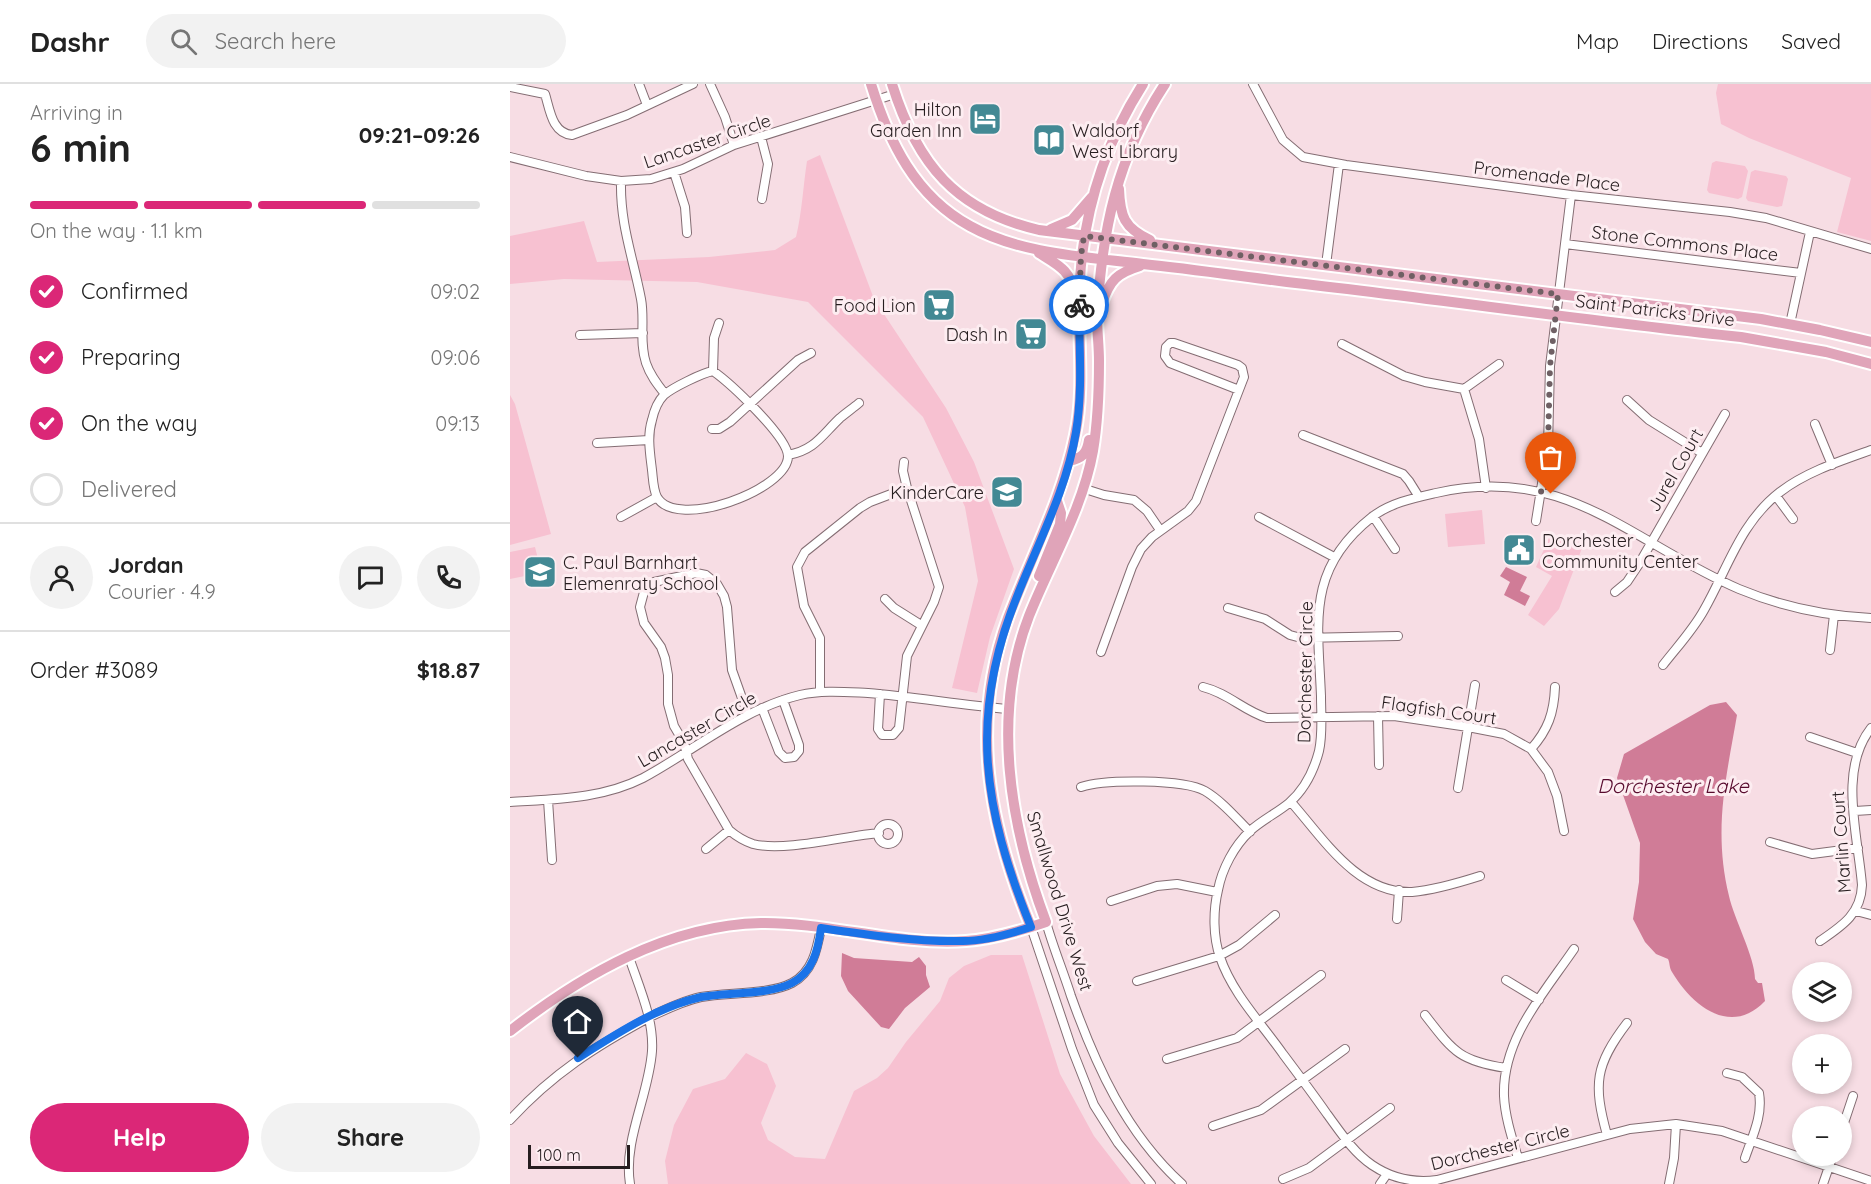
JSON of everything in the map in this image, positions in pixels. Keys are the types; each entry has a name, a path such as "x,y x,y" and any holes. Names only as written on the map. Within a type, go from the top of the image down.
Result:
{"main road":[{"name":"Saint Patricks Drive","path":"871,84 885,126 902,159 918,183 955,218 1003,241 1081,256 1741,337 1826,352 1871,364"},
{"name":"Smallwood Drive West","path":"1031,927 1013,884 992,805 986,740 990,689 1007,621 1057,501 1069,461 1078,414 1081,365 1079,306 1084,236 1094,195 1118,126 1143,84"},
{"name":"Smallwood Drive West","path":"1046,922 1026,858 1014,809 1007,732 1008,709 1019,648 1029,618 1067,530 1092,455 1097,427 1097,317 1102,258 1104,238 1119,178 1135,135 1165,84"},
{"name":"Saint Patricks Drive","path":"894,89 908,128 922,154 942,179 961,196 984,210 1020,226 1084,236 1155,243 1790,324 1871,342"},
{"path":"1119,178 1119,205 1126,222 1135,232 1155,243"},
{"path":"1039,230 1055,228 1072,220 1094,195"},
{"path":"1032,248 1052,259 1064,270 1073,285 1079,306"},
{"path":"1097,317 1107,287 1117,276 1126,270 1147,264"},
{"path":"1069,461 1080,458 1086,453 1098,387"},
{"path":"1019,648 1029,602 1060,524 1061,513 1057,501"},
{"path":"510,1031 546,1003 574,986 629,957 691,932 726,925 763,923 897,937 965,941 1014,932 1046,922"}],"street":[{"path":"540,84 553,121 561,132 568,135 579,134 693,84"},
{"path":"639,84 647,105"},
{"path":"710,84 725,117 734,145"},
{"name":"Promenade Place","path":"1252,85 1277,133 1292,150 1303,157 1339,164 1571,195 1730,212 1766,218 1871,249"},
{"path":"517,87 544,94"},
{"name":"Lancaster Circle","path":"510,157 586,176 621,181 651,179 674,172 734,145 876,100 894,89"},
{"path":"760,137 768,164 762,200"},
{"path":"1326,265 1339,164"},
{"path":"674,172 686,207 687,233"},
{"path":"621,181 624,232 641,299 644,354 646,363 665,394"},
{"path":"1536,521 1549,440 1550,366 1571,195"},
{"path":"1790,324 1810,232"},
{"name":"Stone Commons Place","path":"1565,244 1801,273"},
{"path":"713,371 665,394 652,418 649,440 657,497 669,507 681,511 703,509 750,493 771,481 785,466 788,455 784,443 750,405 713,371 714,338 719,323"},
{"path":"580,335 643,333"},
{"path":"1101,652 1137,557 1146,543 1160,530 1188,511 1196,501 1239,390 1244,375 1241,366 1174,343 1168,344 1165,356 1170,363 1239,390"},
{"path":"1342,344 1404,376 1464,388 1499,364"},
{"path":"712,429 719,429 725,425 798,360 811,353"},
{"path":"1464,388 1479,439 1486,488"},
{"path":"1627,400 1649,420 1701,453"},
{"path":"788,455 812,446 859,403"},
{"name":"Jurel Court","path":"1615,592 1635,571 1725,414"},
{"path":"1815,424 1832,465"},
{"path":"1303,435 1398,471 1406,477 1419,498"},
{"path":"597,443 649,440"},
{"path":"1663,665 1699,619 1748,525 1776,495 1795,482 1871,450"},
{"path":"880,694 878,729 886,736 895,734 899,728 905,662 939,587 907,488 903,471 904,462"},
{"path":"820,692 820,638 804,606 797,570 798,562 805,552 860,508 907,488"},
{"path":"1082,488 1104,495 1134,500 1148,511 1160,530"},
{"name":"Dorchester Circle","path":"1792,1154 1710,1128 1676,1124 1643,1126 1437,1180 1396,1181 1368,1162 1346,1141 1234,986 1219,956 1215,923 1217,892 1230,859 1250,832 1291,802 1304,786 1316,763 1321,741 1318,612 1321,595 1334,557 1351,536 1374,516 1396,504 1452,490 1486,488 1541,492 1564,498 1596,511 1719,580 1777,602 1834,615 1871,618"},
{"path":"1776,495 1793,519"},
{"path":"621,517 657,497"},
{"path":"1374,516 1395,549"},
{"path":"1259,517 1334,557"},
{"path":"748,715 734,677 724,596 717,584 706,575 696,573 673,576 654,582 642,597 640,607 641,614 665,658 671,717 687,751 688,759 729,830 753,844 779,846 879,833"},
{"path":"885,598 894,608 921,625"},
{"path":"1228,608 1265,619 1296,637 1398,636"},
{"path":"1830,650 1834,615"},
{"path":"1458,788 1475,685"},
{"name":"Flagfish Court","path":"1203,687 1220,692 1267,718 1378,716 1468,727 1498,732 1516,739 1531,749 1548,772 1557,796 1564,831"},
{"path":"1531,749 1550,724 1554,709 1555,687"},
{"name":"Lancaster Circle","path":"510,802 583,796 616,789 642,778 762,708 783,700 820,692 880,694 1008,709"},
{"path":"762,708 779,752 785,758 794,757 799,751 799,745 783,700"},
{"path":"1378,716 1379,765"},
{"name":"Marlin Court","path":"1820,941 1847,921 1856,911 1861,898 1862,885 1852,780 1857,753 1871,728"},
{"path":"1810,737 1857,753"},
{"path":"1081,787 1097,782 1191,786 1211,795 1250,832"},
{"path":"548,800 552,860"},
{"path":"1291,802 1348,867 1378,885 1399,890 1419,891 1480,876"},
{"path":"1855,811 1871,810"},
{"path":"706,849 729,830"},
{"path":"1770,842 1812,854 1834,853 1858,848"},
{"path":"1111,901 1157,886 1177,884 1217,892"},
{"path":"1397,919 1399,890"},
{"path":"1861,898 1871,902"},
{"path":"1856,911 1871,915"},
{"path":"1137,981 1219,956 1239,945 1275,915"},
{"name":"Smallwood Drive West","path":"1046,922 1103,1077 1136,1131 1182,1184"},
{"name":"Smallwood Drive West","path":"1031,927 1068,1038 1094,1105 1118,1143 1151,1184"},
{"path":"510,1120 540,1089 572,1063 649,1017 701,997 758,991 792,983 805,973 812,963 821,928"},
{"path":"1518,1158 1505,1107 1506,1068 1518,1035 1574,949"},
{"path":"629,957 649,1017 652,1049 630,1154 630,1184"},
{"path":"1167,1059 1237,1038 1321,975"},
{"path":"1506,980 1539,1000"},
{"path":"1425,1015 1448,1045 1461,1056 1479,1063 1506,1068"},
{"path":"1607,1135 1599,1102 1599,1075 1614,1041 1627,1023"},
{"path":"1213,1126 1261,1110 1345,1049"},
{"path":"1726,1073 1742,1077 1759,1093 1761,1109 1745,1158"},
{"path":"1850,1106 1853,1096"},
{"path":"1283,1179 1309,1168 1390,1108"},
{"path":"1669,1184 1674,1158 1676,1124"},
{"path":"1824,1184 1829,1166"},
{"name":"Dorchester Circle","path":"1829,1166 1871,1181"},
{"path":"1380,1184 1387,1174"}],"shaded area":[{"path":"1718,84 1871,84 1871,241 1837,232 1851,178 1749,138 1721,124 1716,93"},
{"path":"820,155 874,299 946,408 974,462 1014,569 990,637 977,693 952,688 978,581 965,507 923,417 808,302 697,282 564,279 510,284 510,236 584,221 597,262 709,257 775,250 796,237 807,161"},
{"path":"1716,161 1745,166 1748,171 1742,197 1738,199 1709,193 1707,190 1712,163"},
{"path":"1755,170 1786,176 1788,179 1782,206 1748,201 1746,198 1751,172"},
{"path":"510,395 515,404 551,534 510,545"},
{"path":"1482,510 1485,544 1448,547 1445,514"},
{"path":"1550,536 1582,548 1559,609 1544,626 1528,615 1552,576 1536,567"},
{"path":"535,547 538,559 532,561 535,574 510,579 510,552"},
{"path":"991,955 1022,955 1060,1074 1094,1136 1131,1184 668,1184 665,1161 674,1125 693,1089 725,1079 746,1053 767,1064 776,1086 761,1123 768,1140 795,1157 825,1159 854,1091 877,1078 888,1068 940,1001 949,978 964,966"}],"water":[{"path":"1506,567 1527,577 1520,591 1530,596 1525,606 1504,595 1510,582 1500,576"},
{"name":"Dorchester Lake","path":"1726,702 1737,715 1723,805 1724,872 1729,896 1752,960 1755,979 1758,983 1762,983 1765,1001 1752,1011 1739,1016 1726,1017 1701,1006 1690,996 1672,972 1668,959 1656,954 1645,942 1633,919 1639,882 1640,843 1617,778 1624,754 1710,705"},
{"path":"842,953 854,958 912,962 919,957 926,966 930,987 905,1008 889,1029 881,1027 848,991 841,976"}],"way so far":[{"path":"1079,305 1084,236 1558,294 1550,366 1548,446 1541,492 1551,494"}],"place":[{"name":"Hilton Garden Inn","path":"985,119"},
{"name":"Waldorf West Library","path":"1049,140"},
{"name":"Food Lion","path":"939,305"},
{"name":"Dash In","path":"1031,334"},
{"name":"KinderCare","path":"1007,492"},
{"name":"Dorchester Community Center","path":"1519,550"},
{"name":"C. Paul Barnhart Elemenraty School","path":"540,572"}],"route":[{"path":"578,1058 641,1021 679,1004 701,997 758,991 792,983 805,973 812,963 821,928 897,937 965,941 1031,927 1013,884 992,805 987,764 987,711 998,653 1007,621 1057,501 1076,433 1081,365 1079,305"}]}
